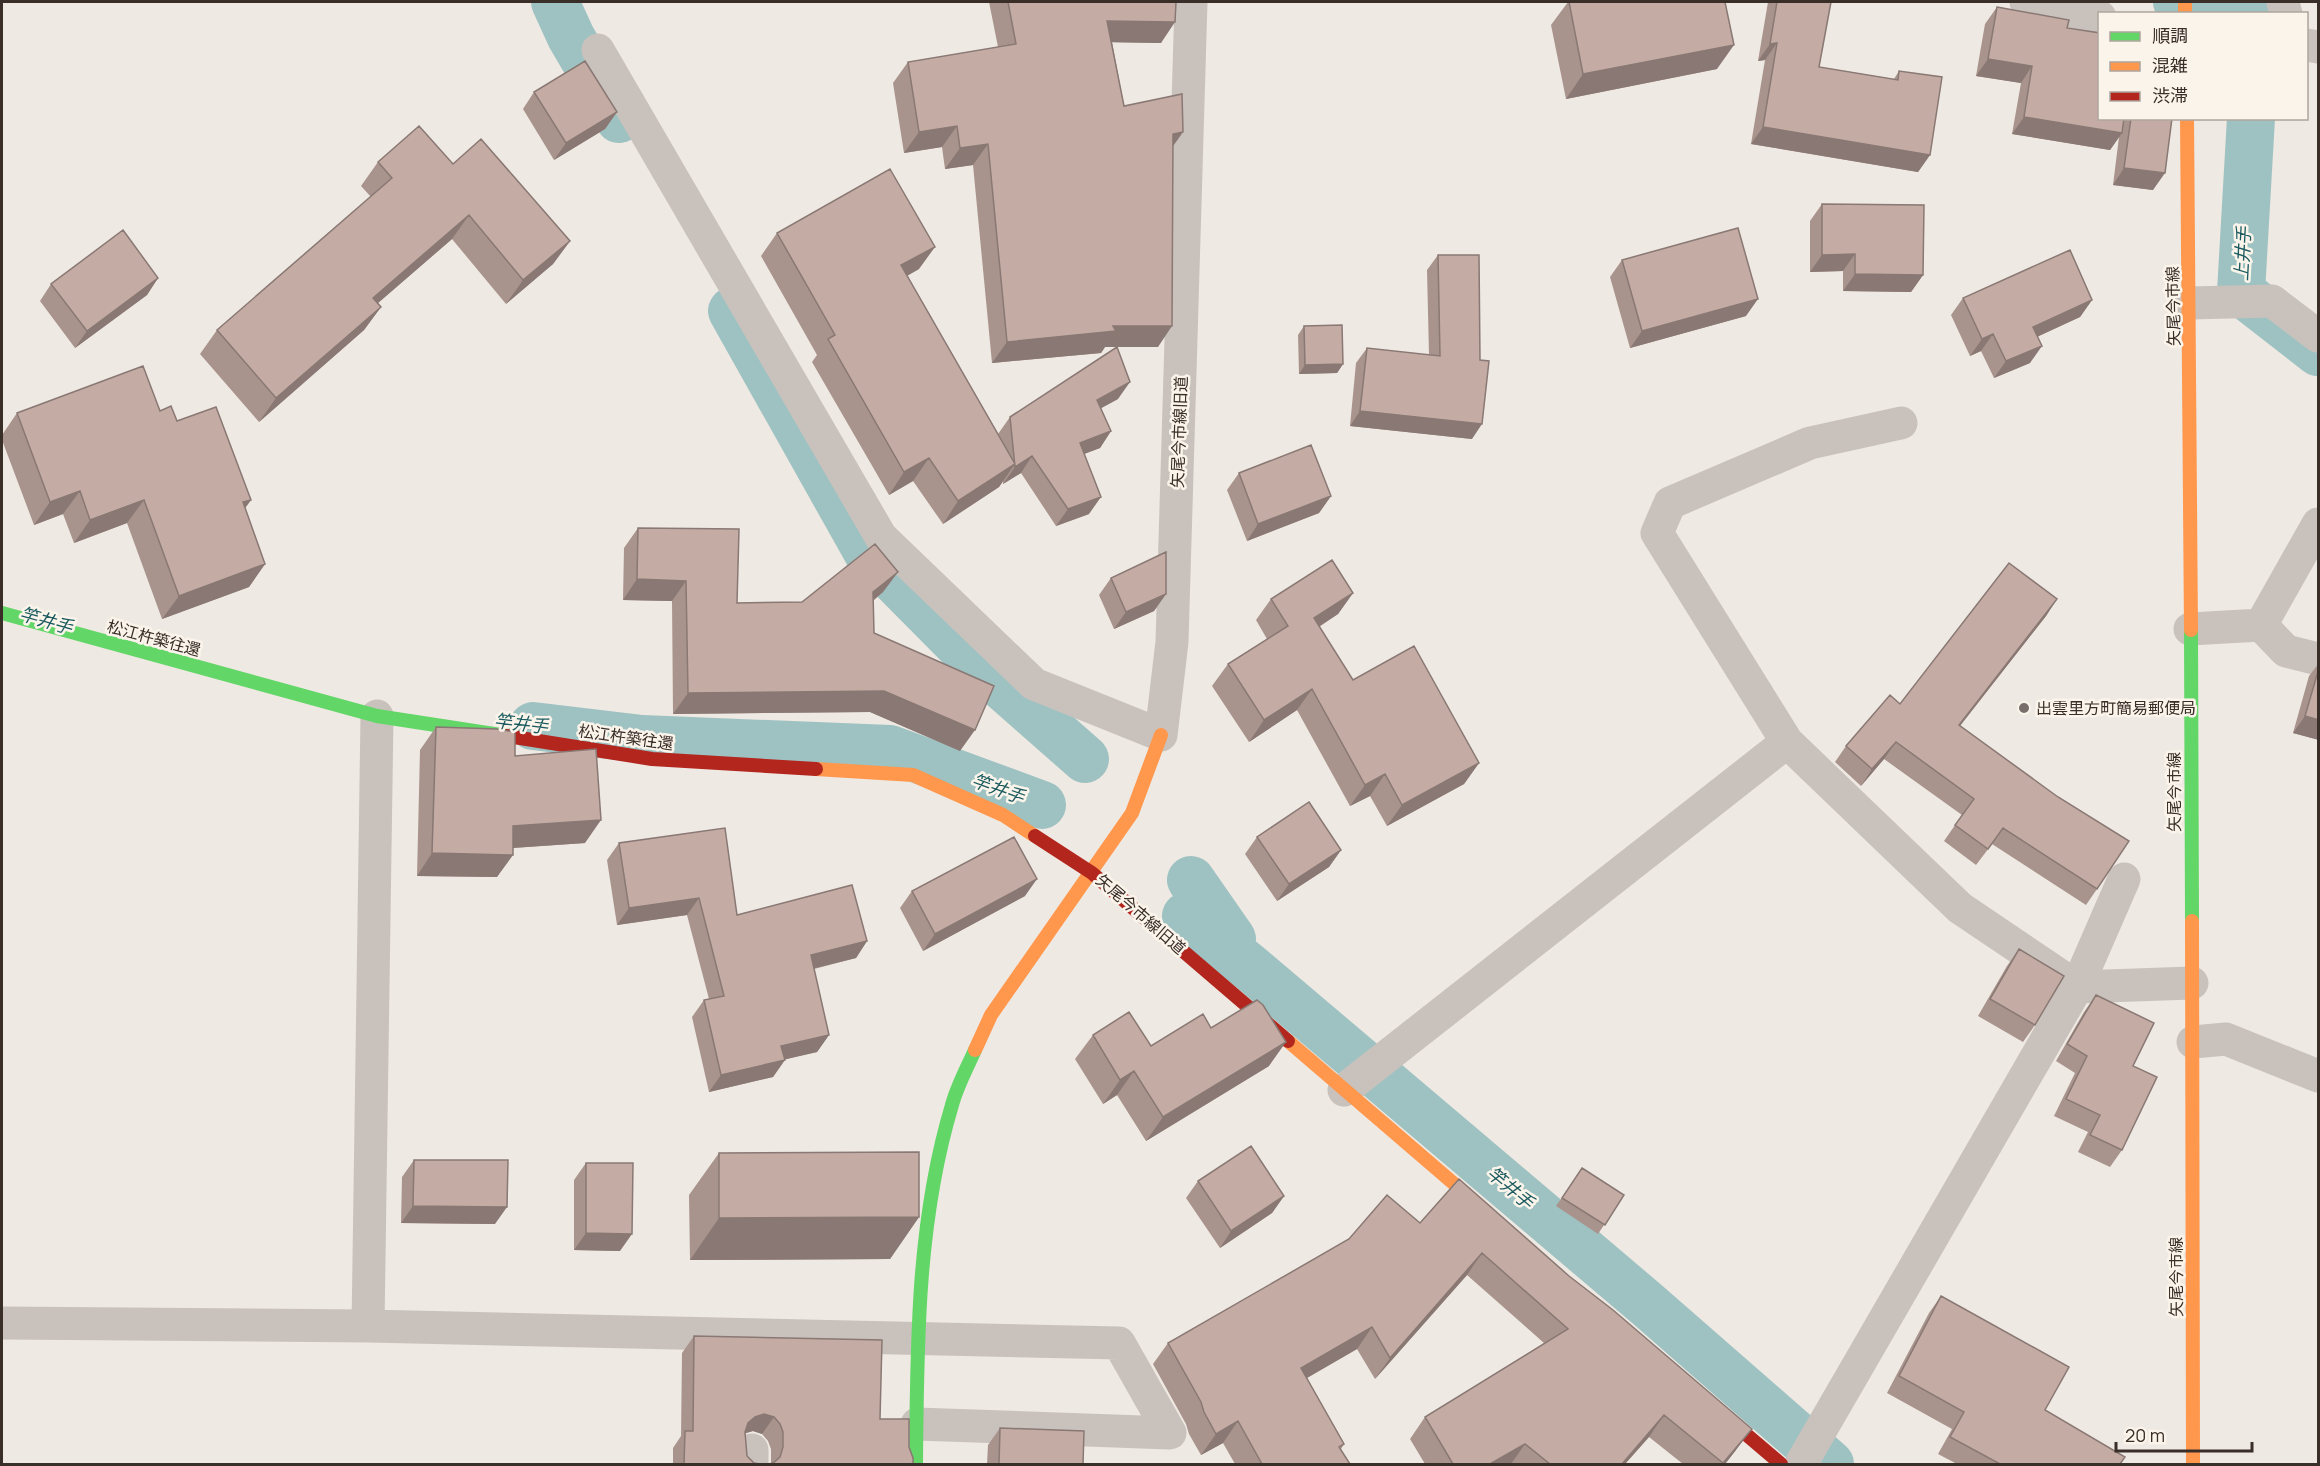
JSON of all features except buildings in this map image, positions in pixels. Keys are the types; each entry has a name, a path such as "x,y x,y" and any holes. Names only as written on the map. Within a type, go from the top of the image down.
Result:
{"street":[{"name":"矢尾今市線旧道","path":"1191,2 1172,642 1161,735 1132,813 1092,873 1499,1222"},
{"path":"2026,2 2085,10"},
{"path":"598,50 881,537 1034,684 1161,735"},
{"name":"矢尾今市線","path":"2187,120 2190,303 2193,1464"},
{"path":"2190,303 2272,301 2319,336"},
{"path":"1901,423 1810,443 1670,503 1658,532 1787,742 1960,908 2077,987 2192,983"},
{"path":"2261,625 2319,524"},
{"name":"松江杵築往還","path":"2,613 377,716 652,759 913,775 1003,815 1092,873"},
{"path":"2190,629 2261,625 2286,651 2319,659"},
{"path":"368,1326 377,716"},
{"path":"1344,1090 1787,742"},
{"path":"916,1464 917,1338 930,1192 952,1103 991,1014 1092,873"},
{"path":"1801,1464 2077,987 2124,879"},
{"path":"2193,1042 2226,1039 2319,1076"},
{"path":"2,1323 368,1326 1119,1343 1170,1433 917,1424"},
{"path":"1699,1394 1781,1464"}],"waterway":[{"path":"555,2 571,37 619,119"},
{"name":"上井手","path":"2177,2 2234,12"},
{"name":"上井手","path":"2251,120 2241,292 2318,352"},
{"path":"732,311 868,553 985,671 1085,759"},
{"name":"竿井手","path":"533,726 642,739 890,749 1042,805"},
{"path":"1191,880 1232,939"},
{"name":"竿井手","path":"1186,916 1253,970 1648,1305 1830,1464"}],"traffic: fast":[{"path":"2,613 377,716 507,736"},
{"path":"2191,630 2192,921"},
{"path":"916,1464 917,1374 925,1238 940,1149 954,1098 975,1050"}],"traffic: slow":[{"path":"2185,2 2185,12"},
{"path":"2187,120 2191,630"},
{"path":"975,1050 991,1015 1132,813 1161,735"},
{"path":"816,769 913,775 1003,815 1035,836"},
{"path":"2192,921 2193,1464"},
{"path":"1288,1041 1488,1213"}],"traffic: jam":[{"path":"507,736 652,759 816,769"},
{"path":"1035,836 1092,873 1288,1041"},
{"path":"1714,1407 1781,1464"}],"place":[{"name":"出雲里方町簡易郵便局","path":"2024,708"}]}
